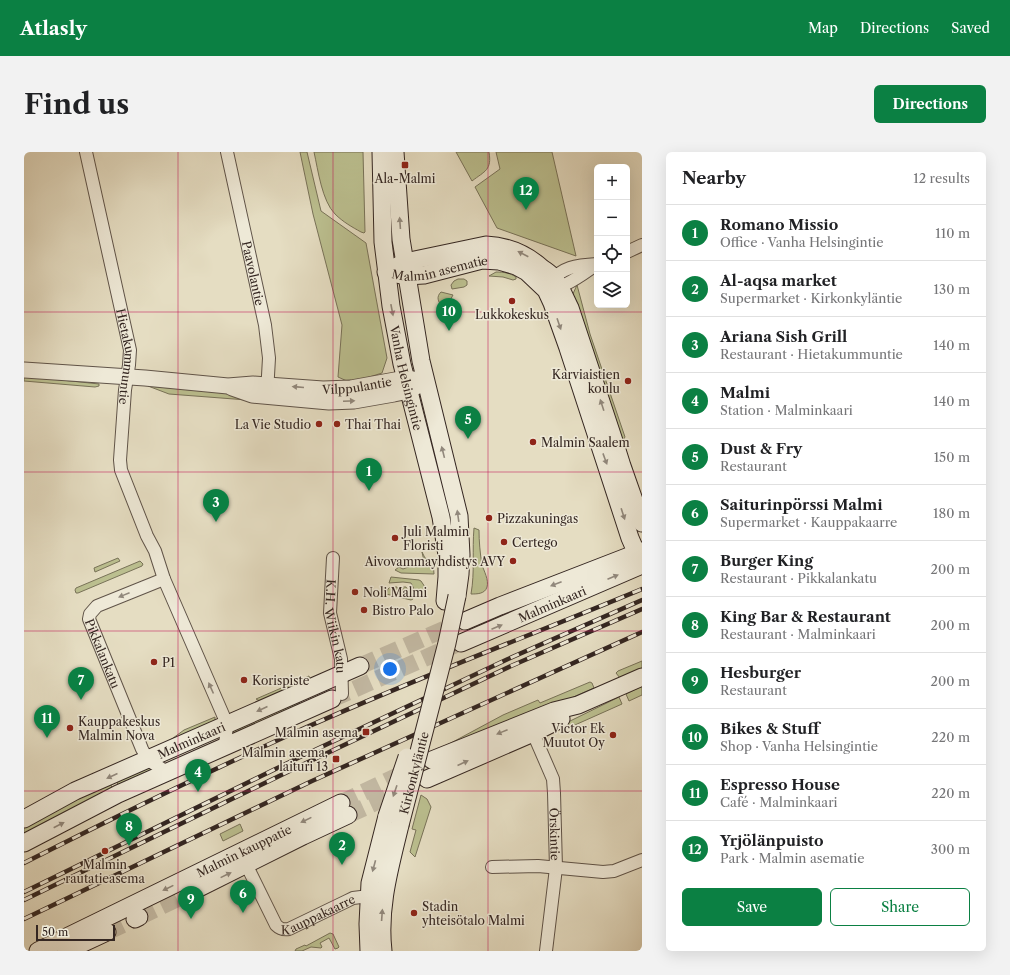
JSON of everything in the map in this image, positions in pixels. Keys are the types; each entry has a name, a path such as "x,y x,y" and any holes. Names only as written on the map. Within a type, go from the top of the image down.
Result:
{"main road":[{"name":"Vanha Helsingintie","path":"381,152 383,242 391,306 408,385 441,517 446,544 447,577 451,599"},
{"name":"Vanha Helsingintie","path":"395,152 401,239 421,361 459,516 461,555 460,574 451,599"},
{"name":"Malmin asematie","path":"386,272 406,269 424,275 482,260 492,260 508,263 553,285 570,308 642,523"},
{"name":"Malmin asematie","path":"553,285 552,303 630,538 641,557"},
{"name":"Malminkaari","path":"465,621 508,603 641,557"},
{"name":"Malminkaari","path":"461,642 641,557"},
{"name":"Kirkonkyläntie","path":"383,951 381,924 394,795 404,768 436,646 451,599"},
{"name":"Malminkaari","path":"24,819 75,791 360,666"},
{"path":"427,779 530,727 554,711 578,705 642,677"},
{"name":"Malminkaari","path":"24,842 118,794 337,697"},
{"path":"432,760 530,727"},
{"name":"Malmin kauppatie","path":"38,951 243,858 345,809"},
{"name":"Kirkonkyläntie","path":"369,951 369,896 373,870 389,839"},
{"name":"Malmin kauppatie","path":"191,892 243,858"},
{"path":"66,951 108,932"}],"street":[{"name":"Hietakummuntie","path":"86,152 130,350 128,378 125,390 120,460 121,470 155,551 164,579"},
{"name":"Paavolantie","path":"227,152 265,325 269,358 267,390"},
{"path":"630,251 642,245"},
{"name":"Vilppulantie","path":"24,370 145,378 228,386 252,395 267,390 329,402 354,401 426,381"},
{"name":"K.H. Wiikin katu","path":"333,558 330,613 341,659 342,674 337,697"},
{"path":"164,579 227,724 225,746"},
{"name":"Pikkalankatu","path":"148,760 142,749 88,618 97,606 164,579"},
{"name":"Örskintie","path":"530,727 553,779 556,868 546,951"},
{"path":"148,760 167,772"},
{"name":"Kauppakaarre","path":"243,858 276,925 284,930 353,898 369,896"},
{"path":"492,867 538,866 614,871 642,860"}],"green space":[{"path":"300,152 307,152 321,211 366,243 387,358 382,373 360,380 347,381 338,377 342,325 313,214"},
{"path":"314,152 363,152 364,233 344,222 331,208 321,185"},
{"path":"456,152 489,152 490,158 486,170 472,181"},
{"path":"496,152 552,152 576,256 497,228 475,187 500,169"},
{"path":"496,272 509,274 516,277 516,279 513,280 503,277 489,276"},
{"path":"458,279 464,279 467,281 467,285 452,289 451,285"},
{"path":"577,285 590,334 625,437 619,442 572,296"},
{"path":"441,292 453,295 448,304 442,307 438,299"},
{"path":"24,376 99,384 99,386 95,387 24,381"},
{"path":"148,386 249,396 247,400 169,394"},
{"path":"474,528 479,530 481,561 487,579 486,589 478,594 471,594 473,578"},
{"path":"422,552 425,558 433,562 434,574 401,573 395,570 399,567 403,569 411,566 417,567 424,561"},
{"path":"118,558 120,561 95,572 94,568"},
{"path":"140,561 143,564 142,566 76,593 76,588"},
{"path":"391,577 419,580 427,590 417,595 411,583 389,583"},
{"path":"390,587 397,587 398,591 403,590 403,587 406,587 413,599 411,600 386,594"},
{"path":"642,661 642,671 620,678 616,673 618,671"},
{"path":"309,676 310,681 260,701 256,699"},
{"path":"590,682 594,688 537,713 436,751 503,715 538,700 540,703"},
{"path":"642,686 642,695 629,701 626,694"},
{"path":"619,697 622,704 566,729 564,724"},
{"path":"300,699 301,701 290,711 231,735 232,729"},
{"path":"215,717 215,721 169,741 184,730"},
{"path":"147,766 152,770 119,787 116,780"},
{"path":"110,783 113,790 24,834 24,826"},
{"path":"421,795 427,799 431,807 415,857 410,852 416,830 412,829"},
{"path":"240,824 243,831 223,841 220,834"},
{"path":"330,933 333,934 339,947 338,948 335,949 329,938 320,943 321,948 311,947 302,951 295,951 296,949 305,945 306,946"}],"tunnel":[{"path":"360,666 461,622"},
{"path":"332,699 457,644"},
{"path":"341,803 410,770"},
{"path":"348,815 405,789"},
{"path":"139,917 191,892"},
{"path":"107,932 135,919"}],"railway":[{"path":"24,863 188,782 331,716 642,589"},
{"path":"24,892 300,757 508,659 642,600"},
{"path":"24,900 304,764 511,666 642,609"},
{"path":"24,919 312,781 642,632"}],"place":[{"name":"Ala-Malmi","path":"405,165"},
{"name":"Yrjölänpuisto","path":"526,210"},
{"name":"Lukkokeskus","path":"512,301"},
{"name":"Bikes & Stuff","path":"449,331"},
{"name":"Karviaistien koulu","path":"628,381"},
{"name":"La Vie Studio","path":"319,424"},
{"name":"Thai Thai","path":"337,424"},
{"name":"Dust & Fry","path":"468,439"},
{"name":"Malmin Saalem","path":"533,442"},
{"name":"Romano Missio","path":"369,491"},
{"name":"Pizzakuningas","path":"489,518"},
{"name":"Ariana Sish Grill","path":"216,522"},
{"name":"Juli Malmin Floristi","path":"395,538"},
{"name":"Certego","path":"504,542"},
{"name":"Aivovammayhdistys AVY","path":"513,561"},
{"name":"Noli Malmi","path":"355,592"},
{"name":"Bistro Palo","path":"364,610"},
{"name":"P1","path":"154,662"},
{"name":"Korispiste","path":"244,680"},
{"name":"Burger King","path":"81,700"},
{"name":"Kauppakeskus Malmin Nova","path":"70,728"},
{"name":"Malmin asema","path":"366,732"},
{"name":"Victor Ek Muutot Oy","path":"613,735"},
{"name":"Espresso House","path":"47,738"},
{"name":"Malmin asema, laituri 13","path":"336,759"},
{"name":"Malmi","path":"198,792"},
{"name":"King Bar & Restaurant","path":"129,846"},
{"name":"Malmin rautatieasema","path":"105,851"},
{"name":"Al-aqsa market","path":"342,865"},
{"name":"Saiturinpörssi Malmi","path":"243,913"},
{"name":"Stadin yhteisötalo Malmi","path":"414,913"},
{"name":"Hesburger","path":"191,919"}]}
